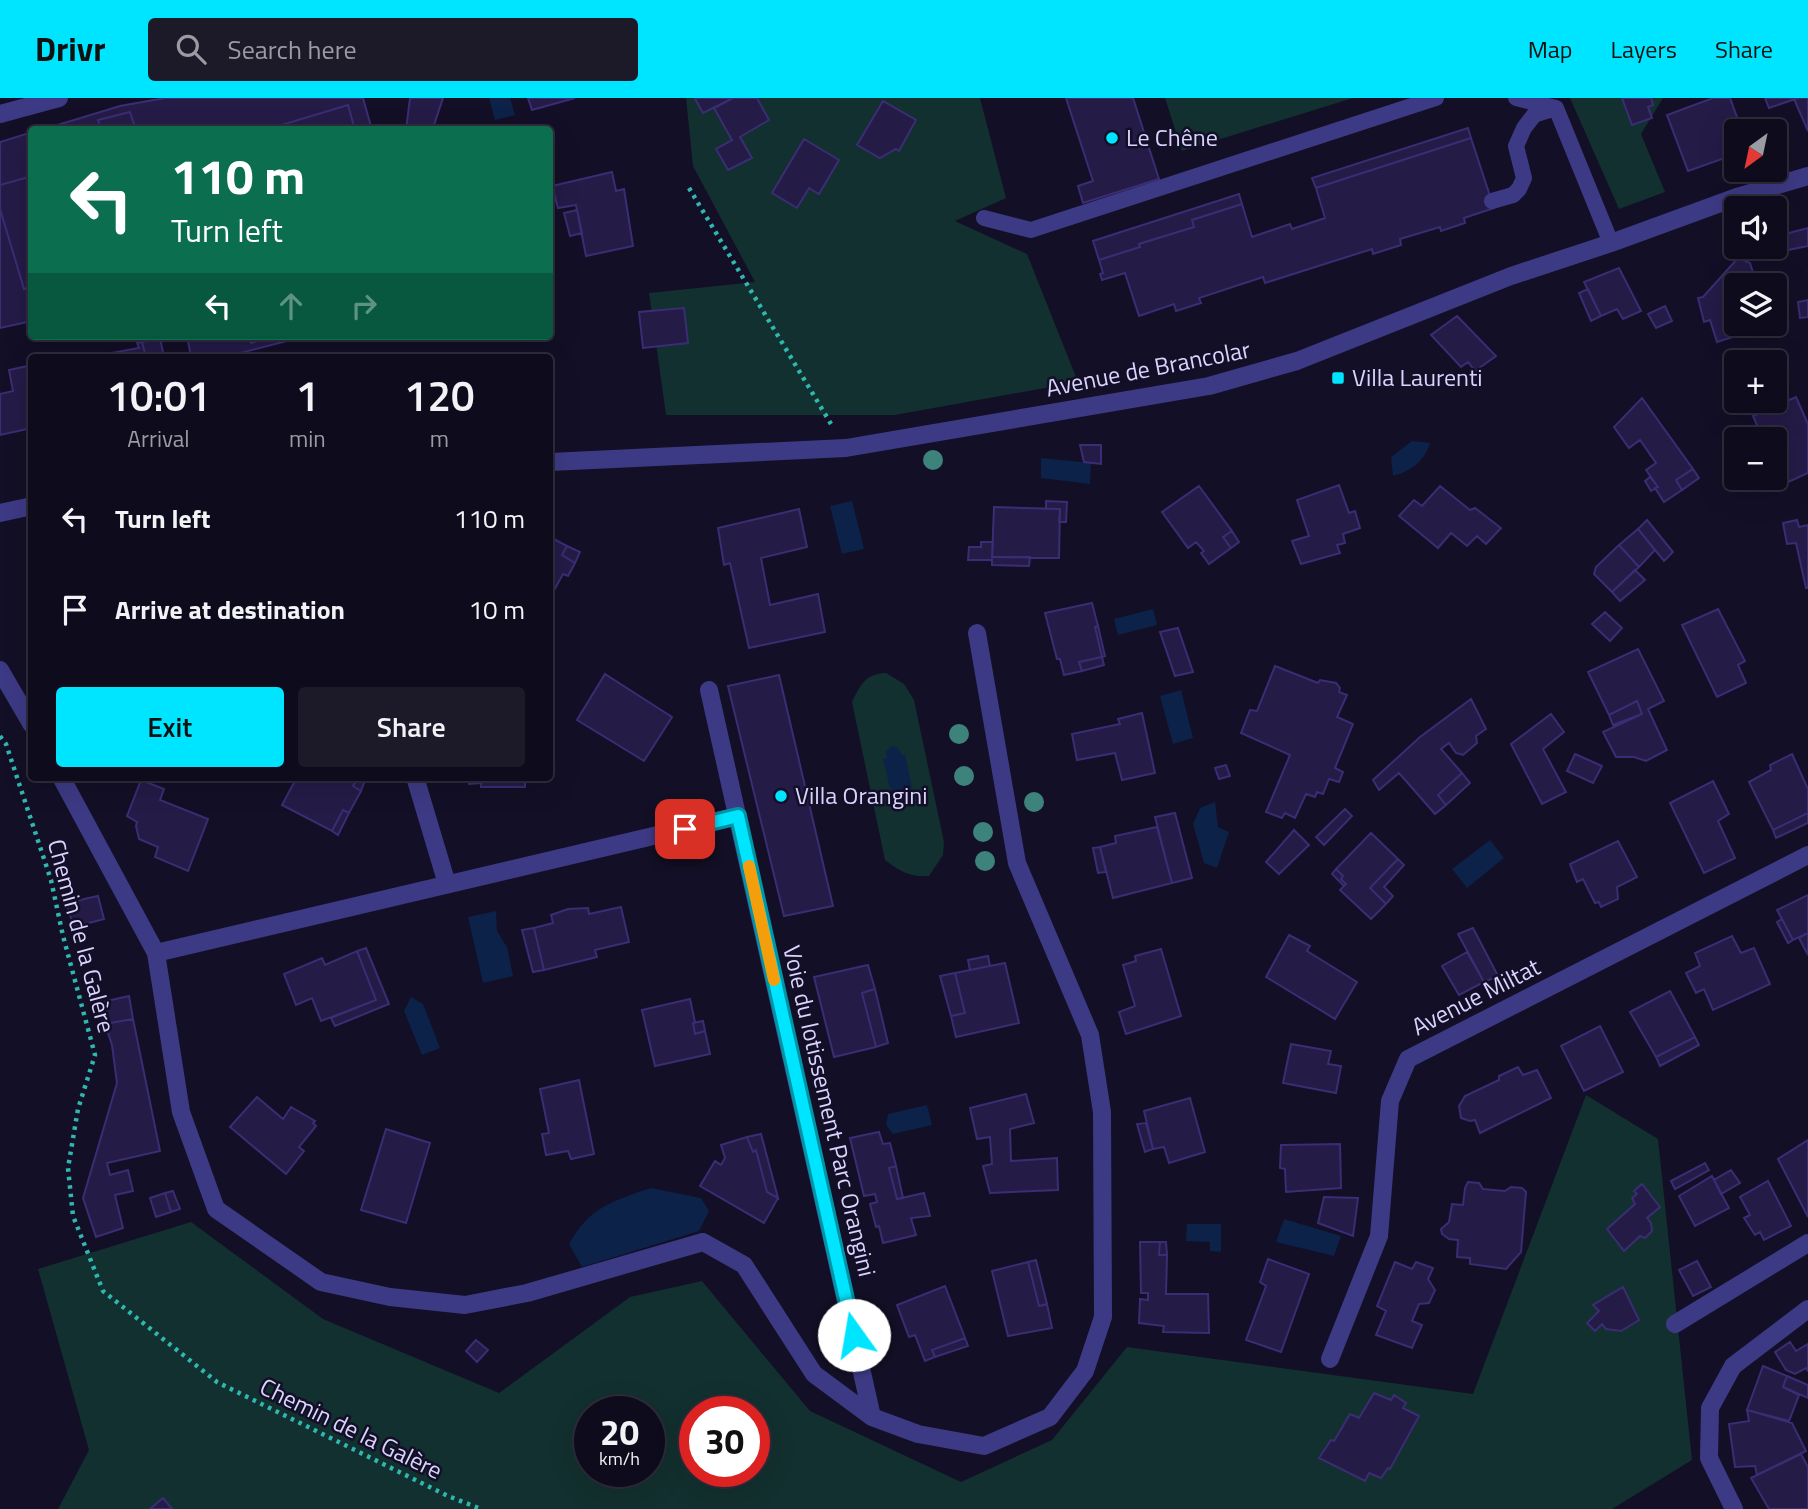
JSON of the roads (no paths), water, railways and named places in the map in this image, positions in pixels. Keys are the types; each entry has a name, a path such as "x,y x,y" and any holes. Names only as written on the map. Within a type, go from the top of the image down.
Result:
{"street":[{"path":"0,114 59,98"},
{"name":"Avenue de Brancolar","path":"553,462 846,448 1157,397 1258,374 1487,285 1737,197 1808,176"},
{"path":"0,513 28,507"},
{"path":"63,781 156,953 181,1112 216,1209 321,1282 390,1297 465,1305 527,1293 703,1242 744,1265 814,1374 872,1417 918,1434 984,1446 1050,1417 1084,1371 1103,1317 1102,1112 1090,1035 1017,863 977,633"},
{"path":"0,670 28,718"},
{"name":"Voie du lotissement Parc Orangini","path":"709,690 872,1417"},
{"path":"416,781 447,884"},
{"path":"156,953 738,816"},
{"name":"Avenue Miltat","path":"1330,1359 1379,1236 1390,1101 1408,1059 1808,855"},
{"path":"1675,1324 1808,1243"},
{"path":"1734,1509 1709,1458 1710,1408 1733,1366 1808,1309"}],"lane":[{"path":"984,218 1031,230 1436,98"},
{"path":"1516,98 1556,108"},
{"path":"1492,201 1513,195 1519,189 1524,178 1516,146 1524,128 1534,116 1556,108"},
{"path":"1556,108 1611,243"}],"water":[{"path":"489,98 510,98 515,115 495,120"},
{"path":"1412,441 1430,443 1416,465 1393,476 1391,457"},
{"path":"1041,458 1091,463 1090,484 1041,478"},
{"path":"852,501 864,549 842,554 830,506"},
{"path":"1153,609 1157,625 1118,635 1114,619"},
{"path":"1181,690 1193,738 1173,744 1160,696"},
{"path":"892,746 898,748 902,755 905,754 912,788 908,789 907,800 902,801 896,797 894,791 891,792 883,759 887,758 886,751"},
{"path":"1215,802 1218,827 1229,832 1217,868 1204,863 1193,824 1200,808"},
{"path":"1490,840 1504,858 1467,888 1452,869"},
{"path":"496,911 497,931 507,947 513,976 483,983 468,917"},
{"path":"411,997 423,1004 440,1048 422,1055 404,1011"},
{"path":"927,1105 932,1125 893,1134 886,1125 888,1114"},
{"path":"651,1188 701,1198 709,1211 699,1231 582,1267 569,1244 585,1221 603,1207"},
{"path":"1284,1219 1341,1236 1334,1256 1276,1242"},
{"path":"1187,1224 1221,1224 1221,1252 1210,1251 1210,1242 1186,1241"}],"place":[{"name":"Le Chêne","path":"1112,138"},
{"name":"Villa Laurenti","path":"1338,378"},
{"name":"Villa Orangini","path":"781,796"}]}
